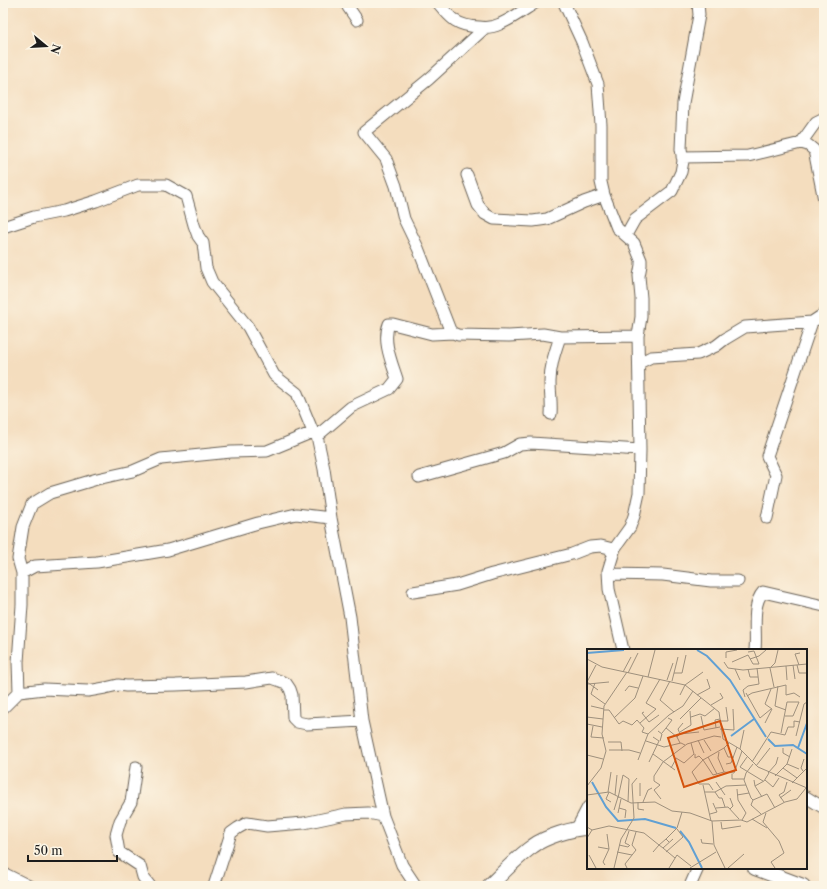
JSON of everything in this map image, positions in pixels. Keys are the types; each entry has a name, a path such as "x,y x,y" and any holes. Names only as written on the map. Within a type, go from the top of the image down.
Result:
{"street":[{"path":"347,3 357,20"},
{"path":"438,3 456,22 466,26 485,28 500,25 535,3"},
{"path":"564,3 582,42 598,84 601,125 601,182 604,195 617,228 634,243 641,260 639,276 641,317 638,336 640,450 638,493 634,516 630,527 615,548 609,574 609,589 623,649"},
{"path":"626,235 635,219 672,191 682,172 684,161 681,149 683,103 699,15 698,3"},
{"path":"453,333 450,330 418,248 404,219 396,186 386,159 364,132 430,79 485,28"},
{"path":"801,143 816,122 824,118"},
{"path":"682,157 748,156 801,143 808,145 814,150 824,200"},
{"path":"467,175 478,205 485,214 494,218 533,221 547,219 584,202 604,195"},
{"path":"3,227 34,217 64,211 90,203 138,185 166,185 186,196 194,225 198,236 203,243 206,268 212,282 248,327 274,375 297,393 315,434 324,469 331,518 350,617 362,721 383,816 402,865 416,886"},
{"path":"638,363 651,357 698,354 716,346 745,327 812,322 824,314"},
{"path":"767,518 776,475 768,456 812,322"},
{"path":"19,692 18,662 22,605 22,573 18,559 23,527 32,504 50,493 97,479 133,471 161,459 231,452 267,451 315,434 351,408 393,386 397,379 386,331 389,324 432,334 453,333 458,335 509,336 543,334 560,337 638,336"},
{"path":"551,414 551,368 560,337"},
{"path":"419,477 504,453 520,444 531,443 640,450"},
{"path":"22,573 35,566 97,562 168,550 296,514 331,518"},
{"path":"413,592 457,585 492,574 572,554 590,547 601,546 609,548 613,554"},
{"path":"609,574 663,575 711,581 738,581"},
{"path":"754,649 756,607 759,597 763,592 824,606"},
{"path":"3,708 19,692 44,689 88,691 118,685 176,686 246,682 272,678 286,683 290,689 292,695 293,718 297,722 307,724 362,721"},
{"path":"136,767 131,802 120,821 116,835 120,852 140,866 143,877 150,886"},
{"path":"807,798 824,808"},
{"path":"489,886 533,845 561,833 582,828 587,810"},
{"path":"214,886 231,833 247,823 267,826 304,823 346,814 368,813 383,816"},
{"path":"690,886 698,869"},
{"path":"758,869 803,886"},
{"path":"3,873 29,886"}]}
